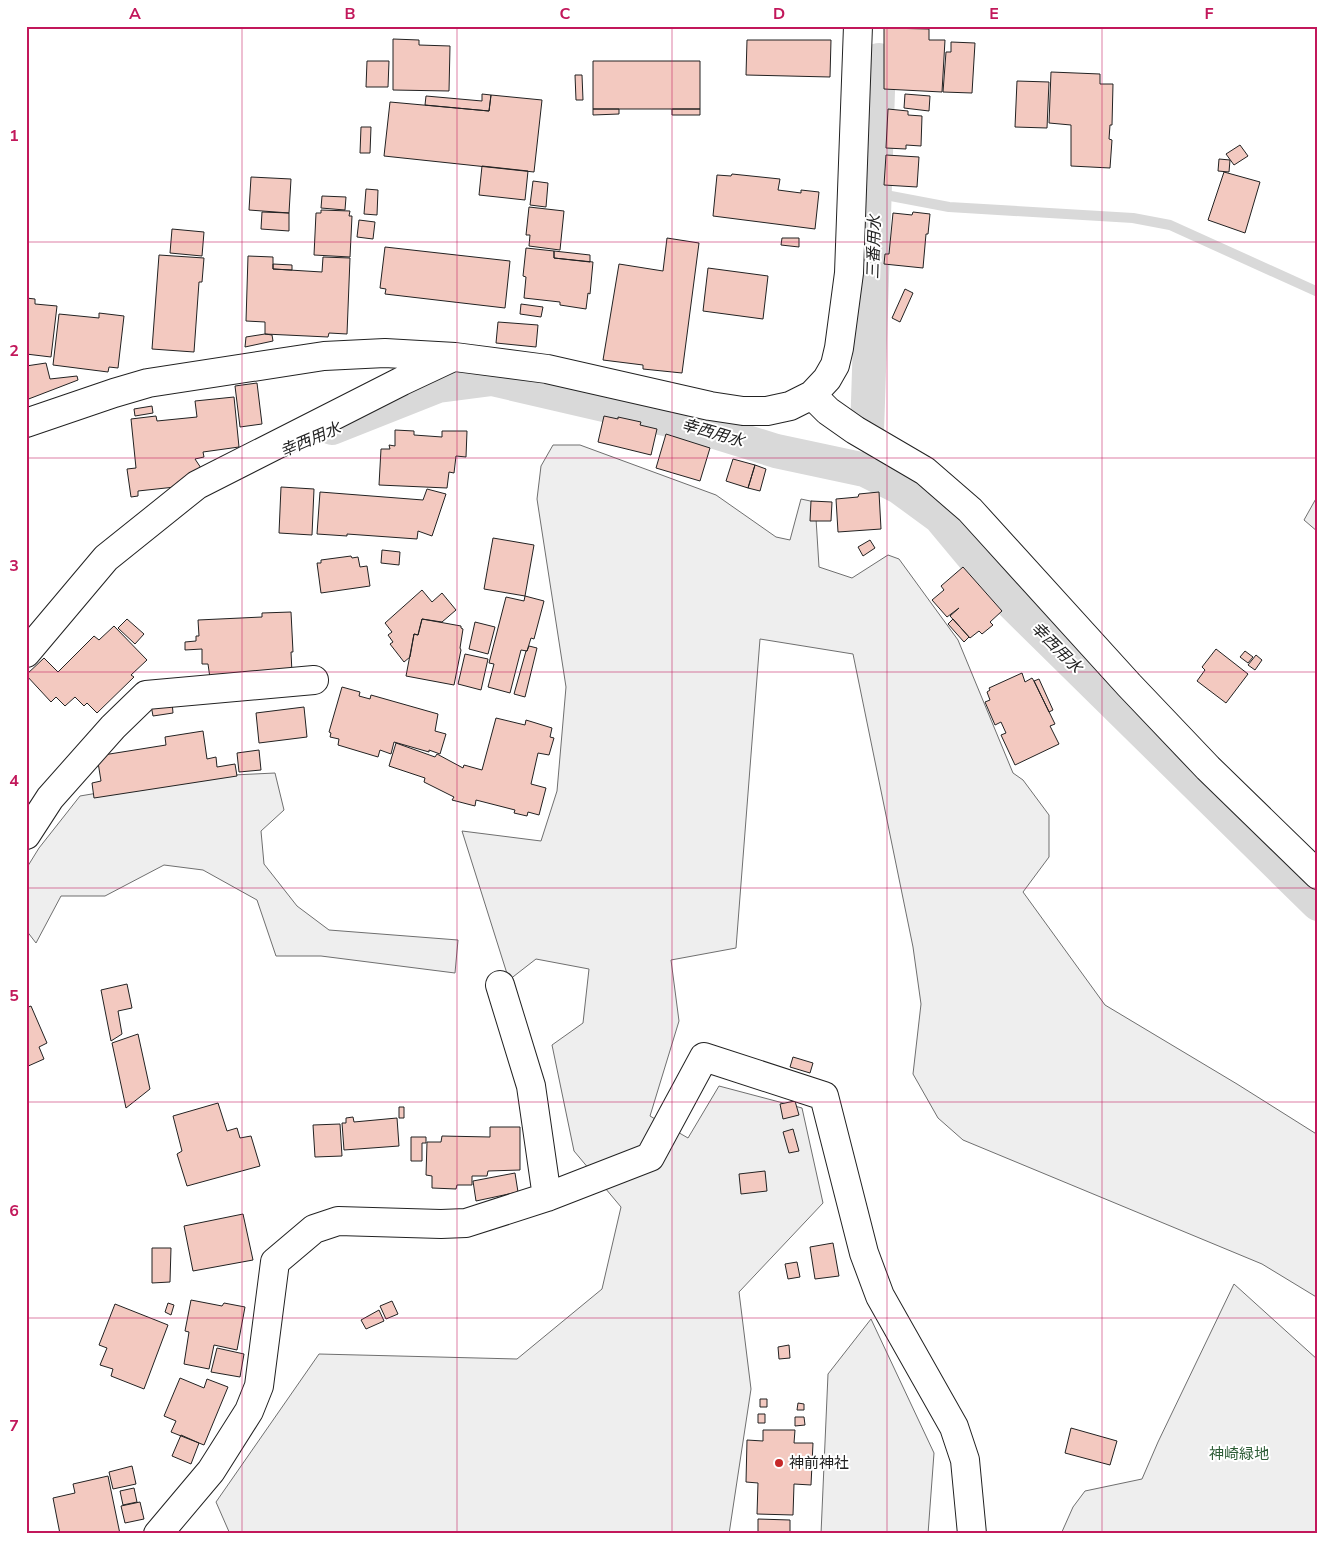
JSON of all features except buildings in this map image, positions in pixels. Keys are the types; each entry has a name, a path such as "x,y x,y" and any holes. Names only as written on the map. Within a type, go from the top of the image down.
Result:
{"street":[{"path":"26,423 148,383 324,356 385,353 455,357 547,368 710,406 742,411 767,411 790,406 812,394 827,379 835,365 849,274 858,26"},
{"path":"26,652 106,558 197,485 402,381 455,357"},
{"path":"812,394 828,411 925,471 970,510 1208,768 1318,875"},
{"path":"26,835 50,798 113,727 146,695 314,680"},
{"path":"500,985 531,1086 547,1196"},
{"path":"158,1534 212,1471 249,1411 259,1386 275,1262 292,1247 314,1229 338,1220 440,1224 466,1223 547,1196 650,1157 704,1057 824,1096 864,1252 880,1296 954,1427 965,1460 972,1534"}],"green space":[{"path":"553,445 580,445 716,495 776,537 790,540 801,499 815,502 819,567 852,578 888,555 899,559 958,640 1013,773 1023,780 1049,815 1049,857 1023,892 1105,1005 1318,1135 1318,1298 1262,1264 963,1140 938,1118 913,1074 921,1004 913,947 853,654 760,639 736,948 671,960 679,1021 650,1116 688,1138 719,1086 802,1108 823,1203 739,1292 751,1389 729,1534 230,1534 216,1502 319,1354 517,1359 602,1289 621,1207 574,1151 552,1045 583,1023 589,969 536,959 509,980 462,831 541,841 557,791 566,687 537,499 541,466"},
{"path":"1318,495 1318,532 1304,520"},
{"path":"275,773 284,810 261,831 264,864 297,906 329,930 458,940 455,973 321,956 276,956 257,900 203,870 164,865 105,896 61,896 36,943 26,930 26,869 39,848 80,796 192,777"},
{"name":"神崎緑地","path":"1234,1284 1318,1360 1318,1534 1061,1534 1073,1507 1085,1491 1142,1479"},
{"path":"871,1319 934,1453 928,1534 821,1534 828,1374"}],"waterway":[{"name":"三番用水","path":"867,433 879,60"},
{"path":"875,193 949,207 1133,218 1170,225 1318,292"},
{"name":"幸西用水","path":"332,428 438,386 492,379 699,427 776,451 865,470 899,487 940,517 1010,601 1318,904"}],"place":[{"name":"神前神社","path":"779,1463"}]}
